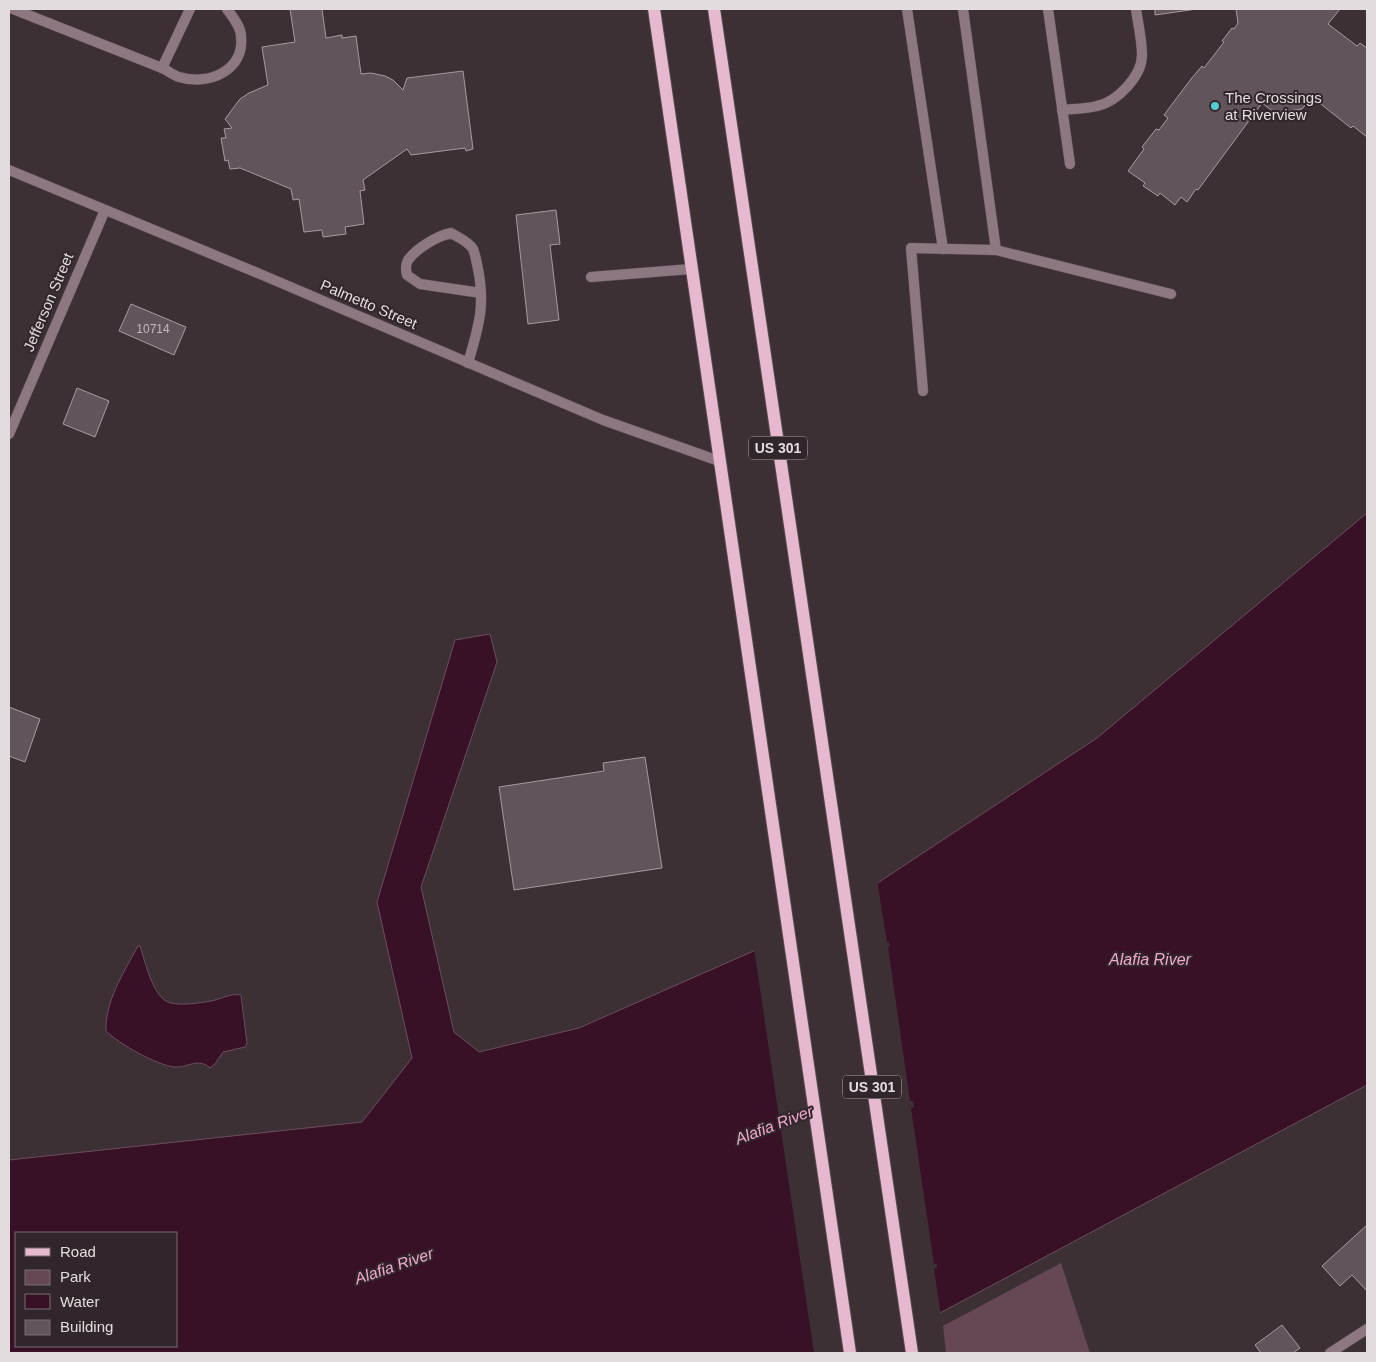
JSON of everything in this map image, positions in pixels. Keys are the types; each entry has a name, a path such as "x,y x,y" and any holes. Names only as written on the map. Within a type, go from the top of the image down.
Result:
{"main road":[{"path":"654,9 850,1353"},
{"name":"US 301","path":"714,9 912,1353"}],"street":[{"path":"12,9 162,68 179,77 205,80 223,74 234,62 240,50 242,35 227,9"},
{"path":"162,68 190,9"},
{"path":"907,9 943,249"},
{"path":"963,9 996,250"},
{"path":"1048,9 1070,164"},
{"path":"1062,110 1098,106 1112,100 1128,88 1136,74 1142,56 1136,9"},
{"name":"Palmetto Street","path":"9,170 603,420 719,461"},
{"name":"Jefferson Street","path":"9,434 105,210"},
{"path":"468,363 482,314 481,293 479,272 473,248 451,233 438,236 407,261 405,270 407,276 420,284 481,293"},
{"path":"923,391 911,248 996,250 1171,294"},
{"path":"592,277 691,269"},
{"path":"1330,1353 1367,1329"}],"green space":[{"path":"1061,1263 1090,1353 946,1353 943,1326"}],"water":[{"name":"Alafia River","path":"1367,513 1367,1085 865,1353 9,1353 9,1160 362,1122 412,1058 377,902 455,640 490,634 497,662 421,887 454,1032 479,1052 579,1028 817,923 1097,738"},
{"path":"138,946 140,946 153,984 161,997 170,1003 188,1004 241,995 247,1043 245,1047 223,1052 210,1068 201,1063 174,1067 138,1053 106,1031 112,998 121,976"}],"pier":[{"path":"877,880 887,942 889,942 890,946 888,947 910,1101 913,1101 914,1107 911,1108 934,1264 937,1264 937,1268 934,1269 941,1316 870,1353 814,1353 754,948 816,920"}],"building":[{"path":"290,9 322,9 326,38 342,35 342,38 356,36 361,74 371,73 385,76 393,80 403,90 407,78 463,71 473,149 466,151 465,148 411,155 407,149 363,180 365,190 360,191 364,224 345,227 346,234 323,237 322,230 304,232 299,199 293,200 291,189 240,168 230,169 228,160 225,161 221,138 226,138 224,129 232,128 225,119 240,99 268,85 262,47 295,42"},
{"path":"1155,9 1197,9 1155,15"},
{"name":"The Crossings at Riverview","path":"1236,9 1340,9 1328,24 1357,46 1360,43 1367,48 1367,137 1353,126 1351,128 1312,97 1302,109 1275,113 1262,103 1198,190 1196,189 1187,202 1181,197 1175,205 1160,193 1158,196 1143,186 1145,183 1128,171 1144,149 1142,147 1156,129 1159,130 1168,118 1164,115 1202,66 1204,68 1224,42 1222,41 1238,23"},
{"path":"556,210 560,244 550,245 559,320 528,324 516,215"},
{"path":"131,304 186,327 174,355 119,331"},
{"path":"77,388 109,401 95,437 63,424"},
{"path":"9,707 40,719 25,762 9,756"},
{"path":"645,757 662,868 514,890 499,787 604,771 603,763"},
{"path":"1367,1225 1367,1291 1352,1275 1340,1286 1322,1266"},
{"path":"1282,1325 1300,1348 1293,1353 1261,1353 1255,1345"}],"place":[{"name":"The Crossings at Riverview","path":"1215,106"}]}
